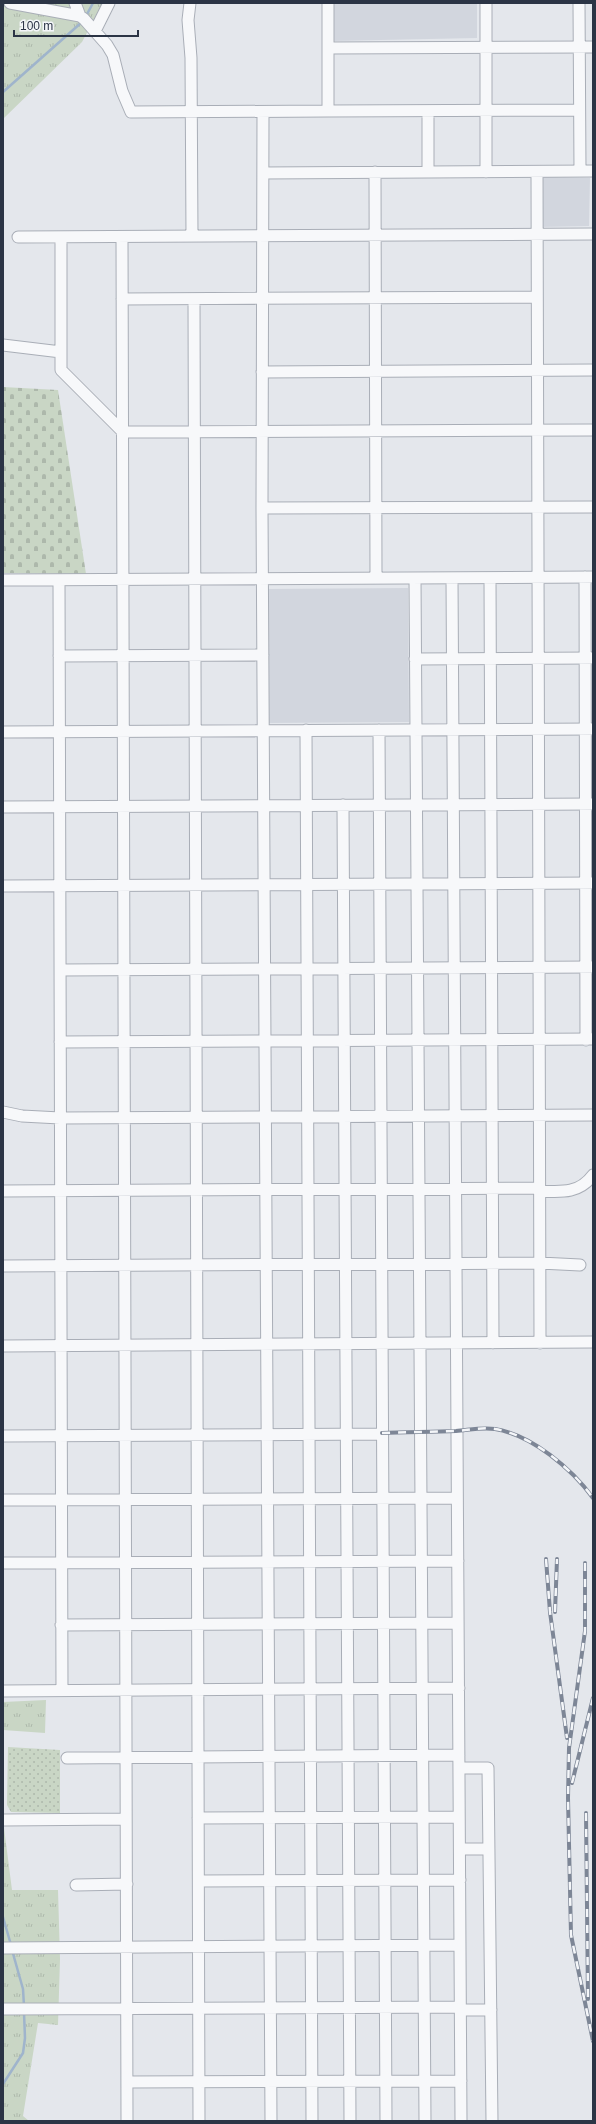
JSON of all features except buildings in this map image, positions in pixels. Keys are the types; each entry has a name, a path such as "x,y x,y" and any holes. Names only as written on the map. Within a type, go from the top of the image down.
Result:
{"street":[{"path":"10,3 80,16"},
{"path":"75,3 80,16 95,31 113,55 122,91 131,112 580,110"},
{"path":"95,31 109,3"},
{"path":"190,3 188,20 191,58 192,236"},
{"path":"328,3 328,111"},
{"path":"486,3 486,172"},
{"path":"579,3 580,171"},
{"path":"328,48 593,47"},
{"path":"428,111 428,172"},
{"path":"263,112 262,508 271,2121"},
{"path":"263,173 593,171"},
{"path":"375,172 376,578"},
{"path":"537,172 540,1343"},
{"path":"18,237 593,234"},
{"path":"61,237 61,370 122,432 262,433 593,430"},
{"path":"122,237 127,2121"},
{"path":"122,299 537,297"},
{"path":"194,299 199,2121"},
{"path":"3,345 61,352"},
{"path":"262,372 593,370"},
{"path":"262,508 593,507"},
{"path":"3,580 589,577 590,1040 60,1042"},
{"path":"415,578 425,2121"},
{"path":"452,578 461,2121"},
{"path":"490,578 493,1343"},
{"path":"58,580 62,1690"},
{"path":"59,656 263,655"},
{"path":"415,659 589,658"},
{"path":"3,732 589,729"},
{"path":"306,730 312,2121"},
{"path":"379,730 386,2121"},
{"path":"3,807 589,804"},
{"path":"343,805 350,2121"},
{"path":"3,886 589,883"},
{"path":"60,970 589,967"},
{"path":"3,1112 22,1116 60,1118 593,1115"},
{"path":"3,1191 492,1188 564,1192 574,1190 586,1184 593,1175"},
{"path":"3,1266 456,1263 580,1264"},
{"path":"3,1346 593,1342"},
{"path":"3,1436 382,1434"},
{"path":"3,1500 457,1498"},
{"path":"3,1563 458,1561"},
{"path":"62,1625 458,1623"},
{"path":"3,1691 459,1688"},
{"path":"67,1758 459,1755"},
{"path":"459,1768 488,1768 492,2121"},
{"path":"198,1818 459,1817"},
{"path":"3,1820 126,1819"},
{"path":"460,1849 489,1849"},
{"path":"199,1881 460,1880"},
{"path":"76,1885 127,1884"},
{"path":"3,1948 460,1945"},
{"path":"3,2009 424,2007 491,2010"},
{"path":"127,2082 461,2081"}],"shaded area":[{"path":"333,3 477,3 477,38 333,41"},
{"path":"539,177 590,178 589,226 538,227"},
{"path":"408,588 409,722 266,723 266,589"}],"green space":[{"path":"3,3 103,3 82,42 3,119"},
{"path":"3,387 58,390 86,574 3,573"},
{"path":"46,1700 45,1733 3,1730 3,1702"},
{"path":"8,1747 60,1750 60,1813 11,1812 7,1805"},
{"path":"3,1820 12,1890 58,1890 60,1959 58,2025 38,2023 23,2116 29,2121 3,2121"}],"waterway":[{"path":"86,16 93,3"},
{"path":"3,92 82,22"},
{"path":"3,1917 11,1945"},
{"path":"12,1950 23,1989 24,2006"},
{"path":"3,2084 23,2053 25,2038 24,2013"}],"railway":[{"path":"382,1433 456,1431 485,1428 509,1432 537,1446 563,1465 593,1498"},
{"path":"546,1559 550,1612 567,1738"},
{"path":"555,1612 557,1559"},
{"path":"585,1563 585,1631 569,1748 568,1798 571,1935 593,2041"},
{"path":"572,1783 593,1698"},
{"path":"586,1813 588,1999"}]}
